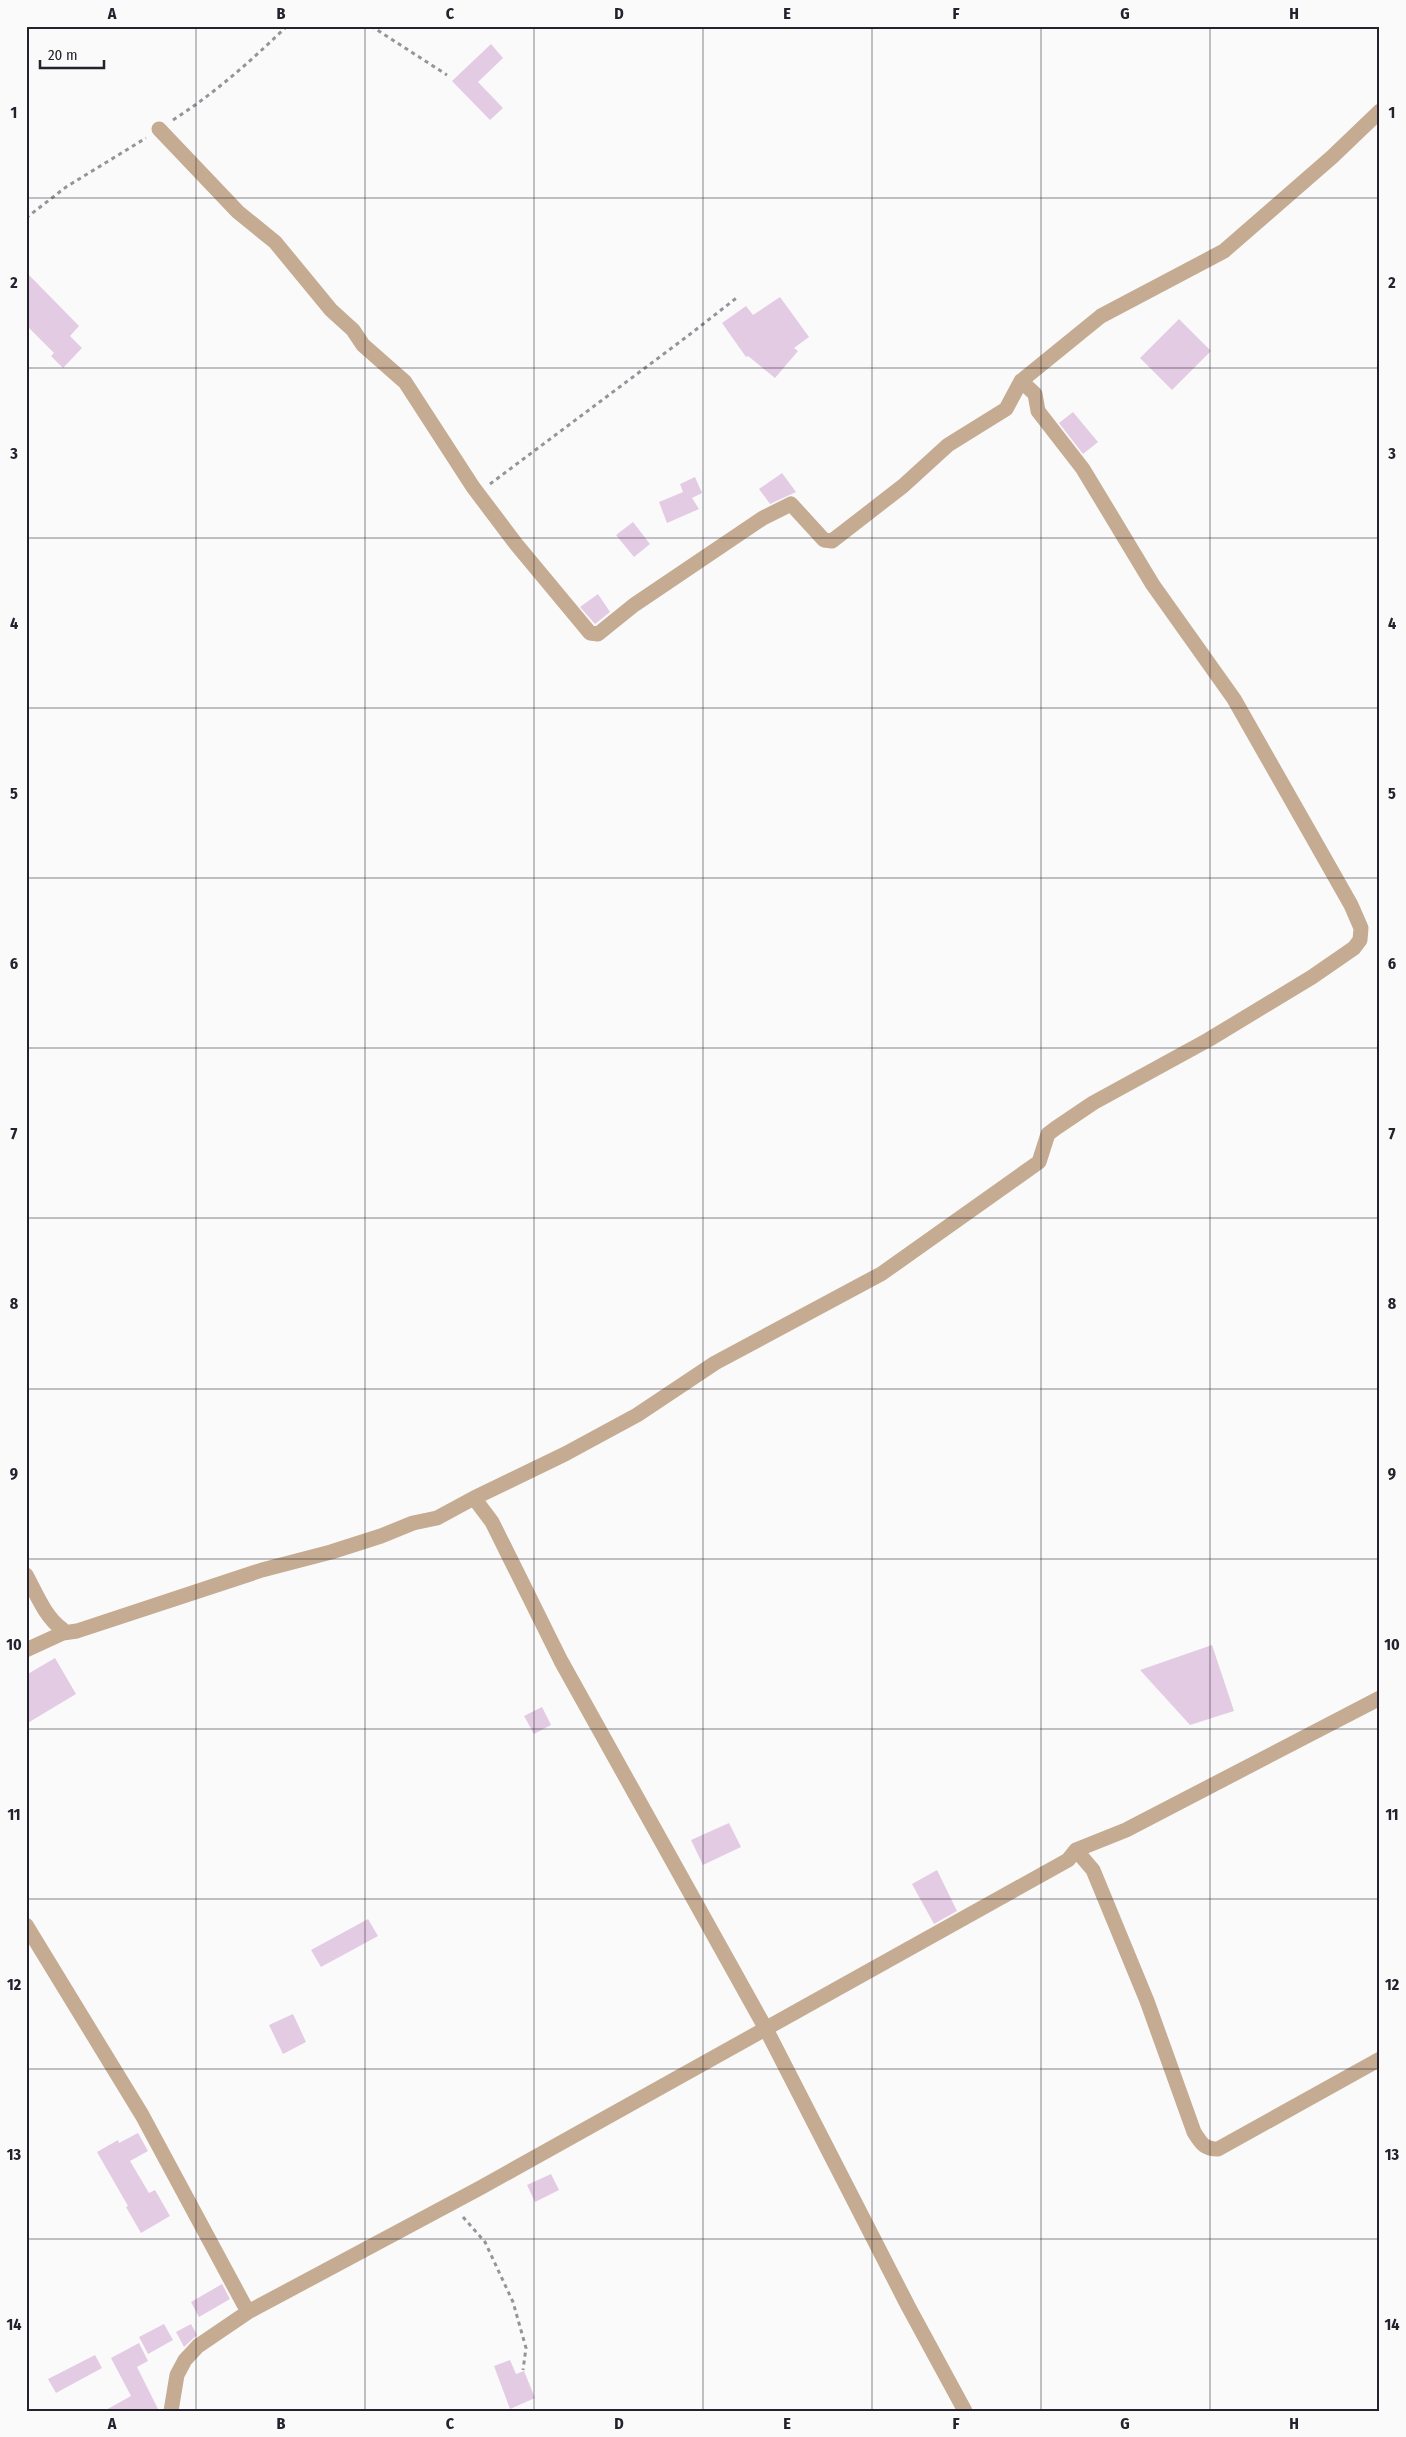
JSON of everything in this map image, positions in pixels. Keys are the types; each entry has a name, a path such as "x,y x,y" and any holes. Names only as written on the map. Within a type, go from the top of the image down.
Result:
{"street":[{"path":"159,129 238,212 275,242 306,282 331,310 353,330 363,345 404,382 478,493 580,623 590,633 598,634 634,605 763,518 791,504 824,540 832,541 904,486 948,445 1006,409 1021,381 1101,316 1224,251 1332,157 1380,111"},
{"path":"26,1650 63,1633 78,1631 262,1570 332,1552 381,1536 412,1523 437,1518 565,1454 637,1415 715,1363 881,1274 1039,1162 1048,1134 1056,1128 1093,1103 1208,1040 1312,977 1354,948 1360,940 1361,928 1350,905 1234,699 1153,585 1083,469 1038,411 1035,394 1021,381"},
{"path":"474,1498 492,1522 561,1661 766,2029 903,2298 965,2411"},
{"path":"26,1575 46,1611 62,1629 63,1633"},
{"path":"171,2411 177,2375 185,2360 198,2346 248,2312 766,2029 1068,1860 1076,1850 1126,1830 1380,1698"},
{"path":"1076,1850 1093,1870 1147,2000 1194,2132 1208,2149 1218,2149 1380,2059"},
{"path":"26,1925 142,2115 248,2312"}],"path":[{"path":"371,26 447,75"},
{"path":"478,493 689,336 739,296"},
{"path":"450,2203 485,2242 500,2269 513,2302 526,2348 523,2370"}],"building":[{"path":"491,44 503,58 478,82 503,108 490,120 452,81"},
{"path":"26,272 79,326 70,336 82,348 63,368 51,356 54,353 26,325"},
{"path":"780,297 809,337 794,348 798,351 775,378 748,356 746,357 722,323 746,306 753,315"},
{"path":"1179,319 1211,351 1172,390 1140,358"},
{"path":"1073,412 1098,442 1083,454 1059,423"},
{"path":"782,473 796,492 770,504 759,489"},
{"path":"695,477 702,493 692,498 699,509 667,523 659,502 683,492 680,484"},
{"path":"633,522 650,544 634,557 616,535"},
{"path":"598,594 610,612 595,624 580,607"},
{"path":"1212,1645 1234,1711 1190,1725 1140,1670"},
{"path":"55,1658 76,1694 26,1724 26,1675"},
{"path":"542,1707 551,1725 534,1734 524,1716"},
{"path":"729,1823 741,1847 703,1865 691,1840"},
{"path":"937,1870 957,1911 934,1924 912,1884"},
{"path":"368,1919 378,1936 321,1967 311,1950"},
{"path":"293,2014 306,2042 283,2054 269,2025"},
{"path":"138,2133 148,2151 130,2161 149,2193 155,2190 170,2216 141,2233 97,2152 118,2140 119,2143"},
{"path":"551,2174 559,2190 535,2202 527,2185"},
{"path":"222,2284 230,2299 199,2317 191,2302"},
{"path":"164,2324 173,2340 148,2354 139,2337"},
{"path":"191,2324 197,2335 184,2347 176,2332"},
{"path":"139,2343 148,2361 137,2367 159,2411 104,2411 131,2396 111,2358"},
{"path":"95,2355 102,2368 56,2393 48,2379"},
{"path":"510,2360 516,2374 524,2371 535,2398 510,2409 494,2366"}]}
